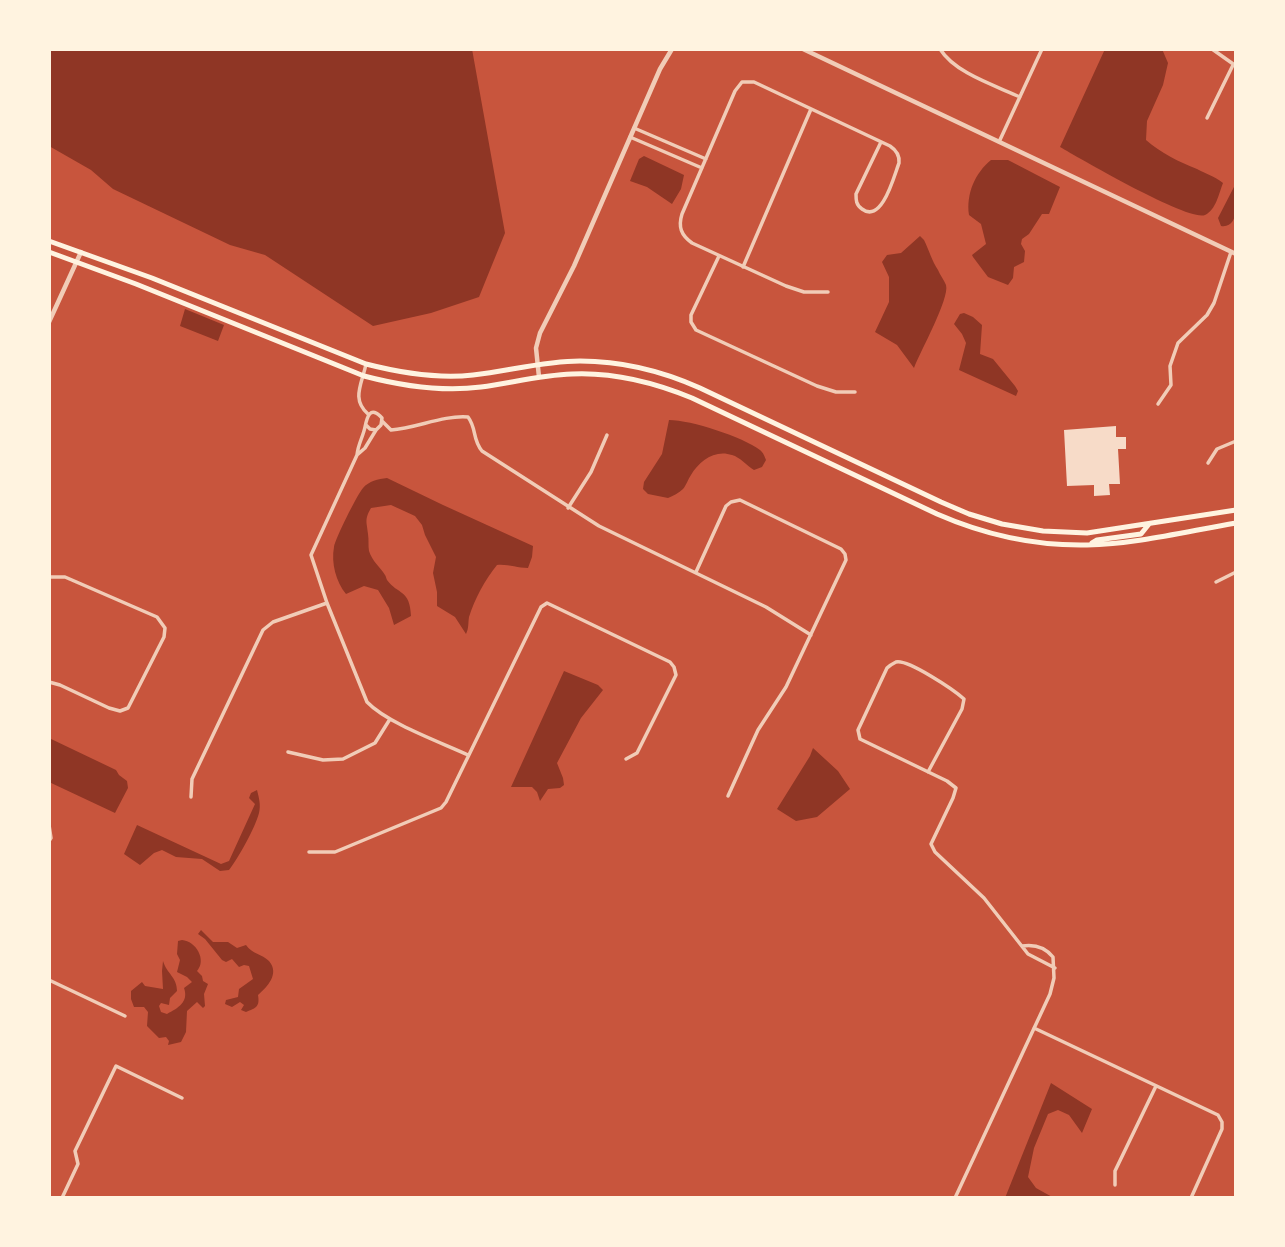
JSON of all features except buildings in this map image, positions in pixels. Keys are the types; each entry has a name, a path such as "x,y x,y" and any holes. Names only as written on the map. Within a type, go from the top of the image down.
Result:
{"main road":[{"path":"49,241 152,278 366,364 393,371 420,375 471,375 537,365 598,361 670,376 957,509 1027,529 1087,533 1236,510"},
{"path":"49,252 364,376 401,384 452,389 570,374 627,377 658,385 692,398 937,514 991,534 1025,541 1088,545 1236,523"},
{"path":"1088,545 1097,540 1141,534 1149,524"}],"street":[{"path":"539,377 536,348 540,333 574,266 660,69 672,49"},
{"path":"803,49 1234,253 1214,303 1178,343 1170,366 1171,385 1158,404"},
{"path":"940,49 947,60 958,68 1020,97"},
{"path":"999,142 1042,49"},
{"path":"1207,118 1234,66 1212,49"},
{"path":"828,292 797,290 687,240 680,228 682,214 735,90 743,82 754,82 881,142 896,151 899,163 881,207 868,212 857,203 856,194 881,142"},
{"path":"743,267 811,109"},
{"path":"634,128 706,159"},
{"path":"630,137 702,167"},
{"path":"673,155 677,147"},
{"path":"49,322 80,252"},
{"path":"719,256 691,315 691,322 696,330 817,386 836,392 855,391"},
{"path":"366,364 358,398 360,407 368,414"},
{"path":"368,414 378,414 391,430 458,416 468,417 473,423 476,443 482,451 568,508 598,526 766,607 810,635"},
{"path":"368,414 357,455 311,555 327,603 367,702 390,719 468,755"},
{"path":"357,455 365,448 382,421"},
{"path":"366,425 376,430"},
{"path":"568,508 591,472 607,435"},
{"path":"1208,463 1217,449 1236,441"},
{"path":"696,572 726,506 740,500 841,549 846,560 786,687 758,730 727,796"},
{"path":"1216,582 1236,572"},
{"path":"49,577 65,577 157,617 164,628 164,637 128,708 120,711 109,708 49,682"},
{"path":"191,797 192,779 263,630 274,622 327,603"},
{"path":"309,852 335,852 442,808 541,607 547,603 670,662 674,667 676,675 637,753 626,759"},
{"path":"928,772 962,709 964,699 954,690 905,662 895,662 887,668 858,730 860,739 928,772 947,781 956,788 930,844 935,852 984,898 1028,954 1055,968"},
{"path":"288,752 323,760 343,759 375,743 390,719"},
{"path":"49,825 49,841"},
{"path":"955,1198 1050,994 1055,968 1053,957 1042,947 1022,946"},
{"path":"49,981 125,1016"},
{"path":"1034,1028 1218,1115 1222,1129 1191,1198"},
{"path":"62,1198 78,1164 75,1151 117,1066 181,1098"},
{"path":"1115,1185 1115,1171 1156,1086"}],"shaded area":[{"path":"49,49 472,49 505,233 479,297 431,313 373,326 265,255 230,245 113,189 91,170 49,146"},
{"path":"1105,49 1162,49 1168,63 1163,85 1147,121 1146,140 1170,157 1223,183 1209,213 1195,215 1178,209 1060,147"},
{"path":"644,156 684,175 681,189 672,204 647,187 630,181 639,159"},
{"path":"991,160 1008,160 1060,187 1049,214 1042,214 1029,234 1022,239 1024,262 1014,267 1013,278 1008,285 988,277 972,255 986,244 981,224 969,215 970,192 980,171"},
{"path":"1236,183 1235,217 1227,226 1221,226 1218,218"},
{"path":"920,236 946,285 946,292 914,368 897,345 875,332 889,302 889,277 882,262 887,255 901,253"},
{"path":"185,309 224,325 218,341 180,326"},
{"path":"964,313 982,325 980,354 993,359 1015,386 1018,391 1016,396 959,370 966,343 954,324 960,314"},
{"path":"669,420 703,426 730,435 760,450 766,460 762,467 754,470 735,456 714,455 698,465 684,488 676,494 668,498 648,494 643,489 644,482 662,454"},
{"path":"387,478 533,546 528,568 497,565 474,603 466,634 455,617 437,606 433,573 436,557 422,525 415,516 391,505 371,508 369,512 366,521 369,551 391,585 406,597 411,616 394,625 389,608 378,590 364,586 346,594 339,584 333,559 338,535 363,488 374,481"},
{"path":"564,671 598,685 603,690 581,718 557,763 564,785 548,789 540,801 532,787 511,787"},
{"path":"49,738 116,770 127,781 128,788 115,813 49,782"},
{"path":"813,748 838,771 850,789 817,817 796,821 777,809"},
{"path":"257,790 260,807 257,819 229,870 220,871 202,859 176,857 162,850 140,865 124,854 137,825 221,864 229,861 255,804 249,798 251,793"},
{"path":"201,930 213,942 228,942 237,948 246,945 269,961 273,975 258,995 258,1005 255,1008 246,1012 241,1010 244,1005 240,1002 232,1007 225,1004 226,1000 238,997 239,989 253,979 249,966 239,967 232,959 226,962 222,960 198,934"},
{"path":"182,940 196,947 201,962 197,971 208,984 204,994 205,1006 203,1008 197,1002 187,1011 186,1032 181,1042 168,1045 166,1037 159,1038 147,1026 148,1012 144,1007 134,1007 131,991 142,982 145,986 163,989 163,961 177,991 170,998 169,1005 161,1003 161,1012 167,1014 182,1004 185,997 184,988 192,982 177,972 180,960 177,954 178,941"},
{"path":"1051,1083 1092,1109 1082,1133 1069,1115 1058,1110 1048,1114 1034,1148 1028,1177 1036,1188 1054,1198 1005,1198"}]}
